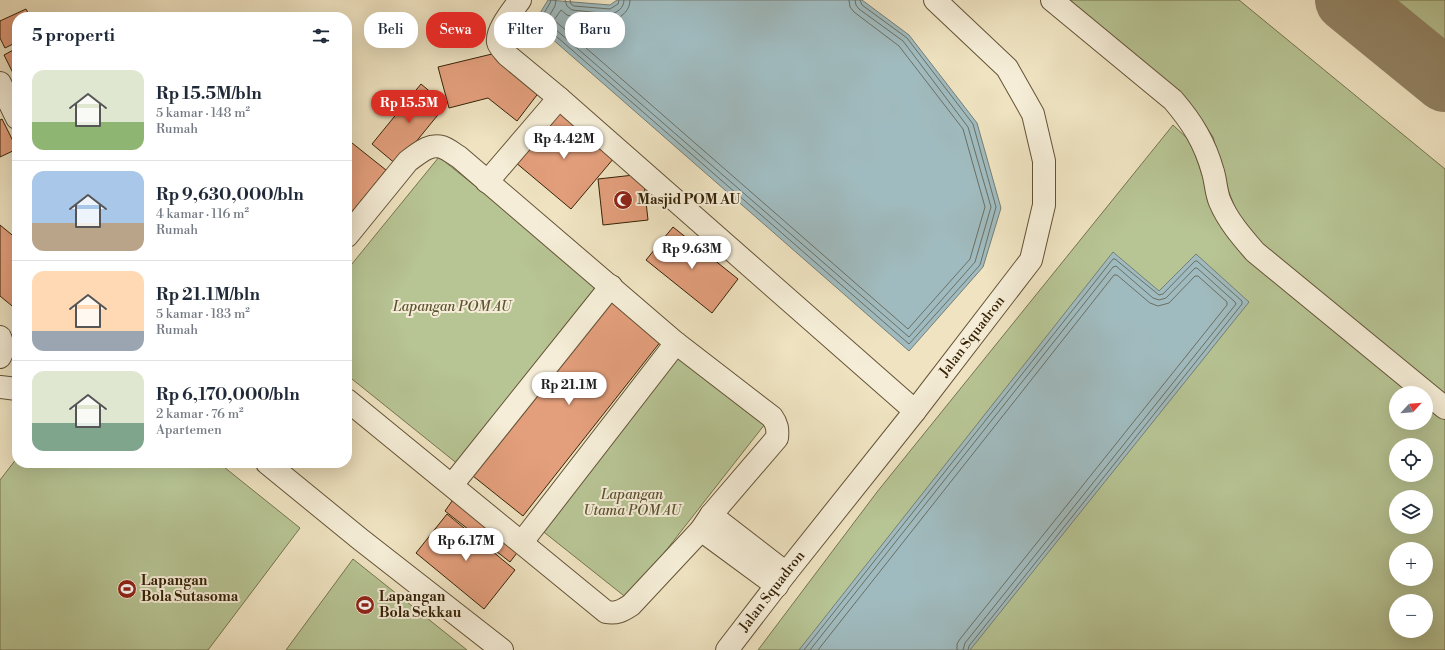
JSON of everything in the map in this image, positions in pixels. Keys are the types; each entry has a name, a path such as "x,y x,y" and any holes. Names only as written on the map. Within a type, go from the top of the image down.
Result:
{"street":[{"path":"520,0 501,27 498,38 498,43 507,55 559,98 915,411"},
{"name":"Jalan Squadron","path":"727,650 915,411 1031,260 1044,205 1044,161 1033,114 1007,68 935,0"},
{"path":"1052,0 1173,100 1188,118 1199,136 1210,164 1220,202 1235,229 1255,252 1445,408"},
{"path":"2,91 12,109"},
{"path":"487,182 559,98"},
{"path":"352,230 408,161 421,151 431,147 442,147 459,157 676,343 772,416 778,426 777,438 706,522 631,605 622,611 614,613 606,612 352,404"},
{"path":"452,485 611,286"},
{"path":"0,337 4,348 0,357"},
{"path":"522,542 676,343"},
{"path":"0,387 12,388"},
{"path":"273,468 360,539 502,650"},
{"path":"706,522 782,579"}],"green space":[{"path":"1064,0 1239,0 1445,169 1445,396 1257,241 1239,217 1228,190 1213,137 1198,115"},
{"path":"1348,0 1445,0 1445,79"},
{"path":"1173,125 1191,142 1218,222 1230,240 1246,256 1404,386 1389,386 1389,430 1433,430 1433,410 1445,419 1445,650 758,650 877,492"},
{"name":"Lapangan POM AU","path":"439,157 601,287 459,465 352,379 352,264"},
{"name":"Lapangan Utama POM AU","path":"677,354 765,424 628,599 540,529"},
{"name":"Lapangan Bola Sutasoma","path":"12,464 12,468 225,468 300,528 208,650 0,650 0,480"},
{"name":"Lapangan Bola Sekkau","path":"353,559 467,650 286,650"}],"water":[{"path":"548,0 610,5 617,0 862,0 909,35 977,123 1001,208 983,267 909,351 557,43 557,12 541,12"},
{"path":"1113,252 1159,291 1196,254 1249,302 970,650 799,650"}],"building":[{"path":"26,9 28,12 20,12"},
{"path":"12,15 12,44 5,48 0,38 0,21"},
{"path":"12,51 12,71 4,55"},
{"path":"492,54 540,91 517,121 488,98 449,108 438,67"},
{"path":"421,84 446,105 397,165 372,144"},
{"path":"558,111 614,158 571,209 515,162"},
{"path":"2,119 12,139 12,151 0,157 0,120"},
{"path":"352,143 386,170 352,212"},
{"name":"Masjid POM AU","path":"643,174 648,220 603,225 598,179"},
{"path":"0,225 12,235 12,306 0,296"},
{"path":"673,227 738,279 712,313 646,260"},
{"path":"616,296 665,336 523,516 473,476"},
{"path":"457,494 523,545 510,562 445,511"},
{"path":"447,514 515,570 484,609 416,553"}],"taxiway":[{"path":"1347,0 1445,80"}],"place":[{"name":"Masjid POM AU","path":"623,200"},
{"name":"Lapangan Bola Sutasoma","path":"127,589"},
{"name":"Lapangan Bola Sekkau","path":"365,605"}]}
